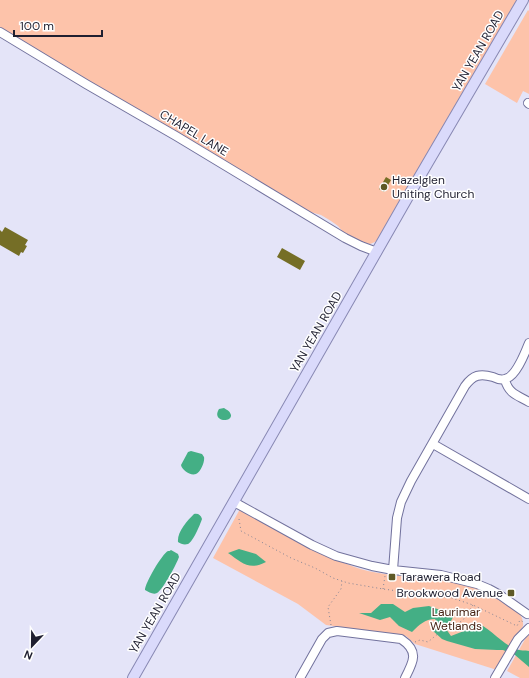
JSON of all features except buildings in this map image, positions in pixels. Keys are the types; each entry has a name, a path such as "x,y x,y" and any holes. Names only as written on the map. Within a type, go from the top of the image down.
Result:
{"main road":[{"name":"YAN YEAN ROAD","path":"133,678 377,252 525,2"}],"street":[{"name":"CHAPEL LANE","path":"0,32 345,238 377,252"},
{"path":"389,570 401,502 410,481 465,386 472,378 482,375 505,380 511,377 529,344"},
{"path":"505,380 509,390 529,402"},
{"path":"432,444 529,499"},
{"path":"234,502 324,551 349,560 389,570 441,575 465,580 489,589 510,601 523,606 528,617 522,634 495,678"},
{"path":"300,678 322,639 330,632 337,631 401,639 408,643 413,650 413,659 405,678"}],"path":[{"path":"239,518 241,530 254,539 348,584 452,598 473,605 517,626 520,620 528,617"},
{"path":"383,589 389,570"},
{"path":"330,632 328,607 340,589 342,581"},
{"path":"411,647 416,641 420,640 428,642 440,632 457,624 462,620 473,605"}],"green space":[{"path":"0,0 518,0 411,183 403,182 408,187 401,198 392,219 379,238 370,244 361,243 344,233 338,226 321,215 307,211 0,29"},
{"path":"528,10 529,94 523,91 517,103 485,84"},
{"name":"Laurimar Wetlands","path":"240,509 339,561 361,569 398,576 444,580 474,586 488,591 514,609 521,616 523,626 497,670 415,644 406,636 326,625 298,604 213,558"},
{"path":"528,634 529,678 520,678 507,671"}],"shaded area":[{"path":"224,408 231,415 230,418 222,420 218,417 217,413 219,409"},
{"path":"191,451 202,454 204,457 201,469 196,474 187,472 181,465 188,452"},
{"path":"194,514 201,516 202,519 194,537 188,544 178,542 179,534"},
{"path":"239,549 256,554 266,562 255,566 250,565 241,562 228,553"},
{"path":"171,550 178,554 179,557 166,582 156,594 145,590 148,581 158,563 165,553"},
{"path":"381,604 393,604 405,612 413,608 429,606 454,615 446,629 451,636 464,631 475,623 480,624 510,647 529,651 529,667 515,655 503,650 475,649 442,639 432,630 436,621 435,619 425,621 412,632 399,626 390,617 380,620 359,613 371,613"}],"place":[{"name":"Hazelglen Uniting Church","path":"384,187"},
{"name":"Tarawera Road","path":"392,577"},
{"name":"Brookwood Avenue","path":"511,593"}]}
